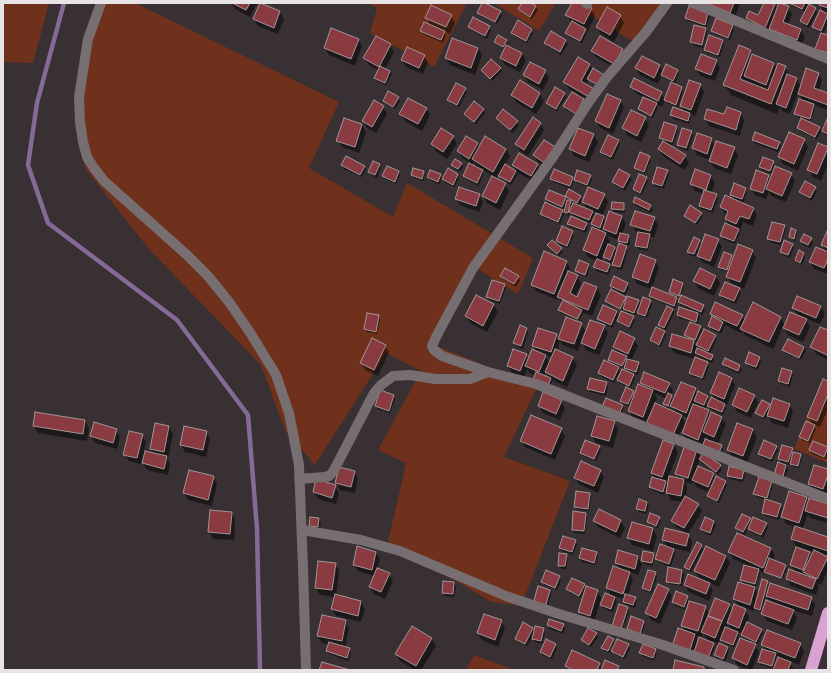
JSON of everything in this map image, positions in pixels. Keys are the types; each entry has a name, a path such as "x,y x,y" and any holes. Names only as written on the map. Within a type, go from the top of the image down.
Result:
{"highway":[{"path":"811,670 828,613"}],"street":[{"path":"101,3 88,39 79,97 82,142 87,157 94,168 115,192 187,255 208,276 229,302 252,334 276,375 289,413 299,479 306,670"},
{"path":"667,3 646,32 588,102 553,157 473,268 432,346 437,353 488,372 536,384 828,499"},
{"path":"693,3 828,59"},
{"path":"299,479 329,476 333,472 374,393 392,376 410,376 435,379 470,379 488,372"},
{"path":"302,530 361,540 400,551 506,596 556,613 660,644 734,670"}],"shaded area":[{"path":"3,3 49,3 33,63 3,62"},
{"path":"100,3 135,3 339,102 309,168 393,217 407,183 533,258 518,294 476,268 437,346 537,387 504,457 570,481 521,606 492,602 388,542 406,463 378,450 421,371 386,353 315,465 285,430 261,365 148,248 85,168 79,138 87,39"},
{"path":"368,3 467,3 434,67 370,33 377,8"},
{"path":"494,3 556,3 539,31"},
{"path":"570,3 670,3 639,45"},
{"path":"823,379 828,381 828,463 794,449"},
{"path":"474,655 514,670 466,670"}],"building":[{"path":"232,3 250,3 246,10"},
{"path":"260,3 280,11 274,28 253,19"},
{"path":"482,3 501,11 495,22 477,13"},
{"path":"522,3 531,3 536,6 530,17 518,9"},
{"path":"572,3 582,3 592,8 584,24 565,15"},
{"path":"706,3 734,3 730,13"},
{"path":"764,3 775,4 765,28 746,18 749,11 758,15"},
{"path":"779,3 789,6 783,22 801,29 797,40 769,29"},
{"path":"789,3 805,3 802,9"},
{"path":"820,3 828,3 828,8 819,5"},
{"path":"809,4 816,8 807,25 800,21"},
{"path":"431,5 452,15 446,27 425,18"},
{"path":"689,6 708,13 705,25 685,18"},
{"path":"607,7 621,15 610,35 596,27"},
{"path":"820,10 828,14 821,31 812,27"},
{"path":"473,17 490,26 485,36 468,27"},
{"path":"716,18 733,25 728,38 711,31"},
{"path":"518,20 532,29 526,41 511,33"},
{"path":"572,21 586,29 580,41 565,33"},
{"path":"424,22 445,31 441,40 420,31"},
{"path":"694,25 706,28 702,45 690,42"},
{"path":"331,28 359,39 351,59 324,48"},
{"path":"551,31 566,40 560,52 544,43"},
{"path":"821,33 828,35 828,53 815,49"},
{"path":"498,35 507,40 503,47 494,42"},
{"path":"709,35 723,40 718,55 704,50"},
{"path":"376,36 391,44 379,67 363,58"},
{"path":"600,36 623,49 614,64 591,51"},
{"path":"452,38 478,48 471,68 445,58"},
{"path":"506,45 522,53 516,66 500,58"},
{"path":"739,45 751,50 740,79 768,90 778,63 786,66 771,104 723,85"},
{"path":"407,47 425,55 419,68 401,60"},
{"path":"701,54 717,60 711,75 695,69"},
{"path":"752,54 774,63 766,85 744,76"},
{"path":"642,56 660,65 654,78 635,68"},
{"path":"578,57 590,64 581,81 594,89 589,97 563,82"},
{"path":"491,59 501,68 490,79 481,70"},
{"path":"530,62 546,70 539,84 523,75"},
{"path":"666,64 678,70 673,81 661,75"},
{"path":"380,66 390,71 385,83 374,78"},
{"path":"593,68 604,75 598,85 587,79"},
{"path":"806,68 819,73 814,88 828,93 828,105 798,94"},
{"path":"787,74 797,78 786,108 776,104"},
{"path":"634,78 662,92 658,101 630,87"},
{"path":"520,80 540,93 532,108 511,95"},
{"path":"689,80 701,84 691,110 680,106"},
{"path":"671,82 682,87 676,105 664,100"},
{"path":"456,83 466,88 457,105 447,100"},
{"path":"555,87 565,93 556,109 546,103"},
{"path":"388,91 399,97 393,107 383,101"},
{"path":"572,92 584,99 576,114 563,106"},
{"path":"607,94 621,100 609,128 595,121"},
{"path":"643,97 657,103 651,116 638,109"},
{"path":"408,98 427,108 418,124 399,114"},
{"path":"799,99 814,104 810,119 794,114"},
{"path":"374,100 384,106 372,127 362,121"},
{"path":"474,101 484,109 474,122 464,114"},
{"path":"673,107 690,113 688,121 670,115"},
{"path":"727,107 741,112 736,130 704,119 707,109 724,114"},
{"path":"503,109 518,121 510,130 496,118"},
{"path":"631,110 646,117 637,136 622,128"},
{"path":"533,117 541,123 524,150 515,144"},
{"path":"828,117 828,134 822,131"},
{"path":"344,118 362,124 355,147 336,141"},
{"path":"801,118 820,127 815,137 797,128"},
{"path":"664,122 677,126 672,142 659,138"},
{"path":"441,128 454,136 443,152 431,144"},
{"path":"578,128 594,134 585,156 569,149"},
{"path":"682,128 692,131 686,148 677,145"},
{"path":"755,132 780,142 777,149 752,140"},
{"path":"789,132 805,139 794,164 778,157"},
{"path":"697,133 712,138 707,154 692,148"},
{"path":"608,135 619,140 611,157 600,152"},
{"path":"466,136 478,143 469,159 457,151"},
{"path":"485,136 506,149 493,172 472,159"},
{"path":"544,140 557,148 546,164 533,155"},
{"path":"663,141 686,155 680,164 658,149"},
{"path":"716,141 735,147 727,168 709,161"},
{"path":"818,143 828,148 817,174 807,170"},
{"path":"640,152 650,156 644,172 634,168"},
{"path":"519,153 538,164 531,176 512,165"},
{"path":"346,156 365,166 360,175 341,165"},
{"path":"763,157 774,161 770,171 759,167"},
{"path":"455,159 462,163 458,169 451,165"},
{"path":"373,161 380,164 375,175 368,172"},
{"path":"469,163 483,170 477,183 463,176"},
{"path":"505,164 516,171 510,182 498,176"},
{"path":"387,166 399,171 395,182 382,176"},
{"path":"775,166 792,173 782,196 766,189"},
{"path":"657,167 668,170 662,186 652,183"},
{"path":"413,168 424,171 422,179 411,175"},
{"path":"448,168 458,174 453,185 442,179"},
{"path":"554,169 573,177 570,186 550,179"},
{"path":"619,169 630,175 623,188 612,182"},
{"path":"695,169 711,175 706,190 690,184"},
{"path":"430,170 441,174 438,182 427,177"},
{"path":"577,170 591,175 587,185 574,180"},
{"path":"756,170 769,175 763,193 750,189"},
{"path":"639,174 647,177 640,193 633,189"},
{"path":"492,176 506,183 496,203 482,196"},
{"path":"805,181 816,187 810,198 799,192"},
{"path":"734,183 746,188 742,199 730,195"},
{"path":"459,187 480,194 476,206 455,199"},
{"path":"588,187 605,194 598,209 582,202"},
{"path":"569,189 581,196 577,203 565,196"},
{"path":"549,190 566,197 562,207 545,199"},
{"path":"704,190 717,194 711,210 699,206"},
{"path":"725,195 754,208 749,219 740,216 736,224 725,219 728,211 720,207"},
{"path":"635,197 651,205 649,210 633,202"},
{"path":"567,200 571,200 568,213 564,212"},
{"path":"545,202 563,210 558,222 540,214"},
{"path":"612,202 624,203 624,210 611,209"},
{"path":"573,203 593,211 589,220 569,212"},
{"path":"690,205 702,213 695,223 684,216"},
{"path":"609,211 622,216 616,234 603,229"},
{"path":"635,211 655,217 650,231 630,225"},
{"path":"596,213 604,216 600,228 591,224"},
{"path":"571,216 587,223 584,230 567,224"},
{"path":"772,222 785,225 780,242 767,239"},
{"path":"725,223 739,229 734,241 720,236"},
{"path":"562,226 573,231 567,246 556,241"},
{"path":"592,227 606,233 597,256 583,250"},
{"path":"791,228 796,230 794,239 789,237"},
{"path":"828,229 828,248 821,245"},
{"path":"638,232 650,234 647,248 635,246"},
{"path":"620,233 629,235 627,243 618,241"},
{"path":"705,234 719,239 710,261 697,256"},
{"path":"804,234 812,238 808,245 800,241"},
{"path":"694,237 700,240 694,254 687,252"},
{"path":"552,240 562,248 557,254 547,245"},
{"path":"784,240 793,244 788,255 780,252"},
{"path":"619,243 627,246 620,267 612,265"},
{"path":"608,244 615,247 610,260 603,257"},
{"path":"738,244 753,250 740,282 726,277"},
{"path":"816,247 828,252 828,259 824,268 809,262"},
{"path":"799,250 804,253 800,263 795,260"},
{"path":"544,251 567,261 554,294 531,285"},
{"path":"724,252 732,255 727,270 718,267"},
{"path":"640,254 656,260 648,283 632,277"},
{"path":"597,259 610,264 607,272 593,267"},
{"path":"579,260 589,264 585,275 575,271"},
{"path":"505,268 519,276 514,284 500,276"},
{"path":"700,268 716,276 710,289 693,281"},
{"path":"568,271 578,275 570,293 577,297 584,282 597,287 588,310 557,297"},
{"path":"614,276 628,283 624,292 610,286"},
{"path":"673,279 683,283 679,296 669,292"},
{"path":"492,280 505,284 499,301 486,297"},
{"path":"725,282 740,288 734,301 719,295"},
{"path":"652,287 677,297 674,306 649,296"},
{"path":"611,289 626,297 620,309 605,301"},
{"path":"476,295 494,304 483,326 465,316"},
{"path":"681,295 704,305 701,312 678,302"},
{"path":"627,296 639,300 634,313 623,309"},
{"path":"797,296 821,306 816,318 792,308"},
{"path":"643,297 651,300 645,316 637,313"},
{"path":"563,300 582,310 577,319 558,310"},
{"path":"715,302 743,315 737,326 710,314"},
{"path":"753,302 781,317 769,342 740,329"},
{"path":"603,305 617,311 611,325 597,319"},
{"path":"667,306 673,309 664,328 658,325"},
{"path":"679,307 698,313 696,322 677,315"},
{"path":"621,311 634,316 629,327 617,321"},
{"path":"790,312 807,319 799,335 783,328"},
{"path":"367,313 379,315 376,332 364,329"},
{"path":"712,316 723,322 719,331 708,326"},
{"path":"566,317 582,323 574,344 558,339"},
{"path":"590,320 605,325 595,349 581,343"},
{"path":"690,322 701,326 695,340 684,335"},
{"path":"520,325 527,328 521,346 513,343"},
{"path":"656,327 665,331 659,345 650,340"},
{"path":"820,327 828,330 827,355 810,347"},
{"path":"538,328 557,334 551,352 532,346"},
{"path":"704,329 716,335 708,351 696,345"},
{"path":"620,331 635,338 628,354 613,347"},
{"path":"672,334 694,340 691,353 669,346"},
{"path":"372,338 386,345 374,370 360,363"},
{"path":"788,339 804,347 799,358 782,350"},
{"path":"697,348 713,355 711,360 695,353"},
{"path":"513,349 527,354 520,371 507,366"},
{"path":"532,349 546,355 539,372 525,366"},
{"path":"555,349 573,357 563,381 545,372"},
{"path":"612,350 627,356 622,366 608,360"},
{"path":"749,352 760,357 756,367 745,363"},
{"path":"695,357 708,362 702,378 689,373"},
{"path":"725,358 740,365 738,371 722,364"},
{"path":"627,359 639,362 636,372 624,368"},
{"path":"604,360 619,367 613,380 598,373"},
{"path":"782,368 792,371 788,384 778,381"},
{"path":"622,369 634,374 629,386 617,380"},
{"path":"536,372 551,378 548,386 533,380"},
{"path":"644,372 670,383 665,393 640,383"},
{"path":"719,372 732,378 724,399 710,393"},
{"path":"590,378 607,382 604,393 587,389"},
{"path":"823,379 828,381 828,394 817,421 807,417"},
{"path":"681,382 696,388 686,413 670,406"},
{"path":"638,384 653,390 643,417 628,411"},
{"path":"626,387 634,391 628,404 620,401"},
{"path":"739,388 755,395 747,412 732,405"},
{"path":"380,390 394,395 389,411 375,406"},
{"path":"698,391 708,396 704,405 694,401"},
{"path":"543,392 562,400 556,414 538,406"},
{"path":"668,393 672,395 668,406 663,404"},
{"path":"711,397 725,404 722,412 707,406"},
{"path":"606,398 623,405 619,414 602,407"},
{"path":"773,398 790,404 784,421 767,416"},
{"path":"762,400 770,404 763,417 755,413"},
{"path":"655,403 682,415 673,435 646,424"},
{"path":"693,404 709,410 698,440 682,433"},
{"path":"35,412 85,420 83,434 33,426"},
{"path":"711,412 722,417 714,437 703,432"},
{"path":"531,415 562,428 551,454 520,441"},
{"path":"597,416 615,421 609,441 591,436"},
{"path":"806,421 815,425 808,441 799,437"},
{"path":"94,422 117,429 113,443 90,436"},
{"path":"155,423 169,426 164,452 150,449"},
{"path":"737,423 753,429 743,456 727,450"},
{"path":"184,426 207,431 203,450 180,445"},
{"path":"129,431 143,434 137,458 123,455"},
{"path":"705,439 722,445 719,453 702,448"},
{"path":"585,440 600,446 594,459 580,453"},
{"path":"663,440 674,444 662,477 651,473"},
{"path":"764,440 777,446 771,459 758,454"},
{"path":"813,441 828,447 824,457 809,450"},
{"path":"685,444 697,449 688,478 675,474"},
{"path":"782,445 793,448 788,462 778,459"},
{"path":"145,451 167,456 164,469 142,463"},
{"path":"793,452 801,454 798,466 790,464"},
{"path":"704,453 721,465 716,472 699,459"},
{"path":"581,461 601,470 594,486 574,478"},
{"path":"778,462 786,465 782,480 773,477"},
{"path":"814,465 828,469 828,475 823,489 808,484"},
{"path":"698,466 714,473 708,487 692,480"},
{"path":"729,466 744,470 742,479 727,476"},
{"path":"339,467 355,471 351,487 335,483"},
{"path":"189,470 214,476 208,500 183,493"},
{"path":"669,476 684,479 681,496 666,493"},
{"path":"716,476 726,481 717,501 707,496"},
{"path":"652,477 666,481 663,492 649,487"},
{"path":"759,477 772,481 767,498 753,494"},
{"path":"316,479 336,485 332,498 313,492"},
{"path":"576,491 590,493 588,509 574,507"},
{"path":"789,491 807,497 799,523 781,517"},
{"path":"685,496 699,504 684,528 671,521"},
{"path":"809,498 828,504 828,518 805,511"},
{"path":"639,499 647,502 645,511 636,509"},
{"path":"765,499 781,504 777,517 762,513"},
{"path":"599,509 621,520 616,532 593,521"},
{"path":"210,510 232,512 230,534 208,532"},
{"path":"573,511 586,513 584,531 572,530"},
{"path":"650,513 660,517 656,526 647,522"},
{"path":"742,514 751,518 743,532 735,528"},
{"path":"310,517 319,518 318,527 309,526"},
{"path":"705,517 714,521 710,533 700,529"},
{"path":"753,517 767,523 761,535 748,529"},
{"path":"632,522 653,528 649,544 627,538"},
{"path":"795,526 828,537 828,551 791,539"},
{"path":"665,528 689,534 686,546 662,540"},
{"path":"737,533 771,548 763,568 728,552"},
{"path":"563,536 576,540 572,552 559,548"},
{"path":"697,542 702,545 689,570 684,567"},
{"path":"660,544 674,549 669,564 655,559"},
{"path":"357,546 376,552 372,570 353,565"},
{"path":"706,546 726,556 715,580 694,571"},
{"path":"796,547 810,552 803,570 790,565"},
{"path":"582,548 597,552 594,563 579,558"},
{"path":"618,550 638,556 635,569 615,563"},
{"path":"814,550 828,557 817,579 803,572"},
{"path":"643,551 654,553 652,563 641,561"},
{"path":"559,553 567,554 565,566 558,566"},
{"path":"769,558 786,565 781,578 764,572"},
{"path":"318,561 336,563 332,590 315,588"},
{"path":"744,565 759,569 755,584 740,580"},
{"path":"613,566 630,572 623,594 606,588"},
{"path":"668,567 682,570 680,584 666,582"},
{"path":"377,568 390,573 381,592 369,587"},
{"path":"789,569 816,579 812,589 786,579"},
{"path":"546,570 560,576 555,588 541,582"},
{"path":"648,570 656,572 650,591 642,588"},
{"path":"688,574 710,583 706,594 684,585"},
{"path":"572,578 585,584 579,596 566,589"},
{"path":"762,579 768,581 760,610 754,608"},
{"path":"443,581 454,582 453,594 442,593"},
{"path":"738,582 755,587 750,605 733,599"},
{"path":"770,583 812,597 808,610 766,596"},
{"path":"658,584 669,589 656,618 645,613"},
{"path":"538,586 550,590 545,608 533,604"},
{"path":"586,586 598,590 590,616 578,612"},
{"path":"676,591 688,596 684,607 672,602"},
{"path":"605,593 615,597 611,609 600,605"},
{"path":"335,594 361,601 358,616 331,609"},
{"path":"625,594 636,597 633,605 623,602"},
{"path":"715,598 730,604 722,621 708,616"},
{"path":"766,600 794,610 788,624 761,614"},
{"path":"689,601 706,606 698,631 681,626"},
{"path":"619,604 628,607 621,629 612,626"},
{"path":"734,604 746,609 739,628 727,623"},
{"path":"484,614 502,620 495,640 477,633"},
{"path":"322,615 346,620 342,641 317,636"},
{"path":"631,616 644,621 640,634 627,629"},
{"path":"708,616 722,621 715,638 701,632"},
{"path":"549,619 564,624 561,631 547,625"},
{"path":"523,622 533,628 525,644 515,639"},
{"path":"747,622 762,629 756,642 741,635"},
{"path":"412,626 432,638 416,666 395,654"},
{"path":"535,626 544,628 541,641 532,639"},
{"path":"725,627 738,632 733,645 720,640"},
{"path":"588,628 597,633 589,645 581,640"},
{"path":"678,628 695,634 689,653 672,647"},
{"path":"767,630 801,643 795,658 761,645"},
{"path":"608,636 614,639 608,651 601,648"},
{"path":"699,637 714,643 708,658 694,652"},
{"path":"740,638 756,644 747,665 732,658"},
{"path":"546,639 556,644 550,657 540,652"},
{"path":"617,639 629,644 623,657 611,651"},
{"path":"329,642 350,648 347,658 326,651"},
{"path":"719,643 728,647 723,659 714,655"},
{"path":"643,644 656,649 653,658 639,653"},
{"path":"762,649 776,653 772,666 758,662"},
{"path":"572,650 600,663 597,670 573,670 565,666"},
{"path":"778,657 791,662 788,670 773,670"},
{"path":"605,660 619,666 617,670 601,670"},
{"path":"675,660 704,667 704,670 673,670"},
{"path":"322,662 350,670 319,670"}],"waterway":[{"path":"64,3 37,103 28,165 48,223 177,320 248,415 257,529 260,670"}]}
